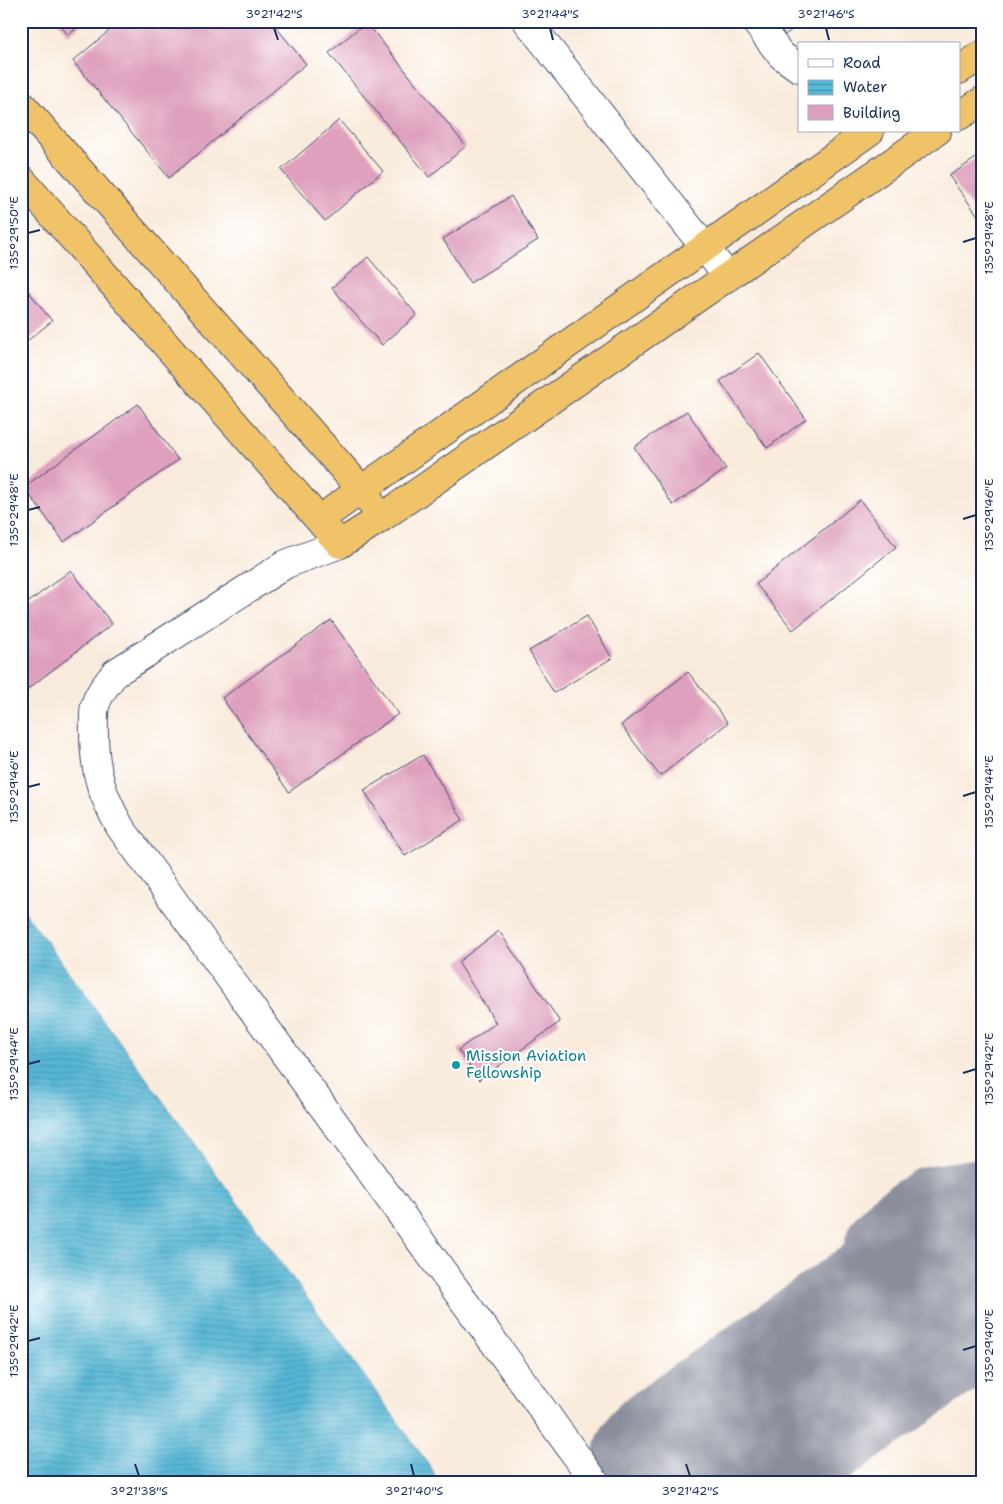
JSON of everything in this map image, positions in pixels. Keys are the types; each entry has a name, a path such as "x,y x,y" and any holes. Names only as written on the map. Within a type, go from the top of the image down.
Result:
{"highway":[{"path":"960,69 982,54"},
{"path":"960,115 982,101"},
{"path":"21,104 361,489 381,518"},
{"path":"320,518 869,132"},
{"path":"21,179 320,518 340,544 381,518 936,132"}],"street":[{"path":"528,21 728,277"},
{"path":"755,21 781,55 798,67"},
{"path":"286,564 320,518"},
{"path":"340,544 286,564 115,673 100,693 95,706 94,751 98,780 108,806 120,828 596,1483"}],"water":[{"path":"21,907 430,1466 439,1483 21,1483"}],"building":[{"path":"57,21 86,21 68,35"},
{"path":"121,21 271,21 306,64 169,178 73,61"},
{"path":"775,21 803,21 785,35"},
{"path":"366,22 466,146 429,177 329,53"},
{"path":"339,120 383,171 325,221 281,170"},
{"path":"982,154 982,221 949,176"},
{"path":"511,196 538,240 470,283 443,239"},
{"path":"368,257 417,315 382,345 332,288"},
{"path":"21,282 52,321 21,346"},
{"path":"759,353 806,419 767,448 720,381"},
{"path":"138,404 178,460 64,542 24,487"},
{"path":"687,411 726,469 673,505 634,447"},
{"path":"860,500 896,547 793,630 756,584"},
{"path":"71,570 112,624 24,692 21,688 21,608"},
{"path":"587,616 612,658 554,693 529,651"},
{"path":"331,620 398,714 289,792 222,698"},
{"path":"688,672 728,723 660,776 621,725"},
{"path":"423,755 463,820 405,856 364,790"},
{"path":"499,931 560,1022 479,1080 458,1050 496,1023 458,962"}],"taxiway":[{"path":"930,1304 917,1305 903,1302 886,1284 879,1267 884,1244 901,1225 934,1204 982,1197"}],"runway":[{"path":"687,1474 982,1267"}],"place":[{"name":"Mission Aviation Fellowship","path":"456,1065"}]}
